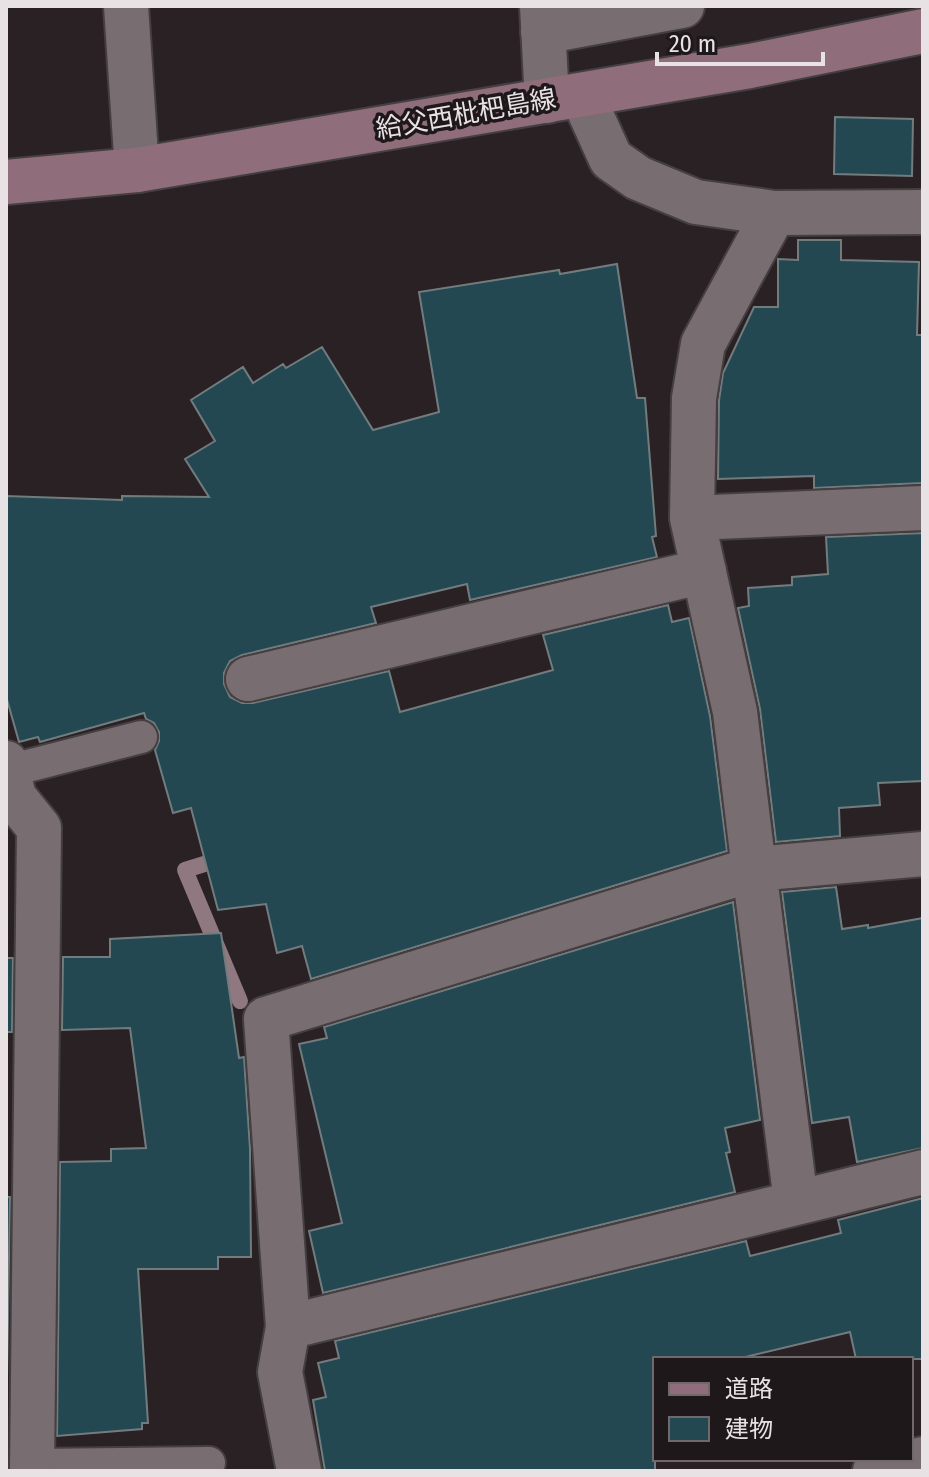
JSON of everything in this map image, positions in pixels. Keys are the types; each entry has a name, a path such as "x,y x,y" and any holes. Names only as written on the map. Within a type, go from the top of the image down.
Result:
{"main road":[{"name":"給父西枇杷島線","path":"6,182 137,170 750,66 923,31"}],"street":[{"path":"126,6 137,170"},
{"path":"682,6 542,19 564,98 611,159 638,178 696,202 774,213 923,212"},
{"path":"774,213 703,344 694,398 692,518 735,712 796,1202"},
{"path":"692,518 923,508"},
{"path":"248,679 704,571"},
{"path":"9,782 39,828 32,1468"},
{"path":"299,1471 280,1372 288,1327 266,1019 754,869 923,854"},
{"path":"288,1327 923,1172"},
{"path":"875,1471 923,1459"}],"lane":[{"path":"9,782 141,737"},
{"path":"32,1468 209,1463"}],"building":[{"path":"835,117 913,119 912,176 834,174"},
{"path":"798,240 841,240 841,260 919,262 917,335 923,335 923,483 814,488 814,476 718,479 719,400 723,373 754,307 778,307 778,259 798,260"},
{"path":"617,264 637,398 645,398 656,536 652,537 657,557 470,600 467,584 371,607 376,623 242,655 230,661 224,673 224,684 230,697 242,703 253,703 389,671 400,712 553,670 543,635 668,605 672,622 689,618 710,716 727,851 311,979 302,946 277,953 266,904 218,910 191,808 173,813 155,750 159,732 144,713 40,742 38,737 19,742 6,696 6,496 122,500 122,496 209,497 185,459 215,441 191,400 243,367 253,383 283,364 286,368 322,347 373,430 439,412 419,292"},
{"path":"923,533 923,781 878,783 880,805 839,808 840,836 776,842 760,709 738,608 749,606 748,588 792,585 792,577 828,574 826,537"},
{"path":"836,887 842,929 868,925 868,928 923,918 923,1148 857,1162 849,1117 812,1123 782,892"},
{"path":"733,902 760,1120 725,1128 730,1152 726,1153 735,1192 323,1293 309,1231 342,1223 299,1044 327,1038 324,1027"},
{"path":"221,933 239,1058 244,1057 250,1149 251,1257 218,1257 218,1269 138,1269 148,1423 142,1423 142,1429 57,1436 60,1162 111,1161 111,1149 146,1148 130,1028 62,1030 63,957 110,957 110,939"},
{"path":"6,958 13,958 12,1032 6,1032"},
{"path":"6,1197 10,1197 6,1440"},
{"path":"923,1198 923,1359 856,1357 850,1332 745,1357 653,1357 655,1471 325,1471 313,1400 326,1397 318,1363 339,1358 335,1341 746,1241 750,1256 841,1233 838,1220"}],"waterway":[{"path":"227,857 185,870 240,1001"}]}
